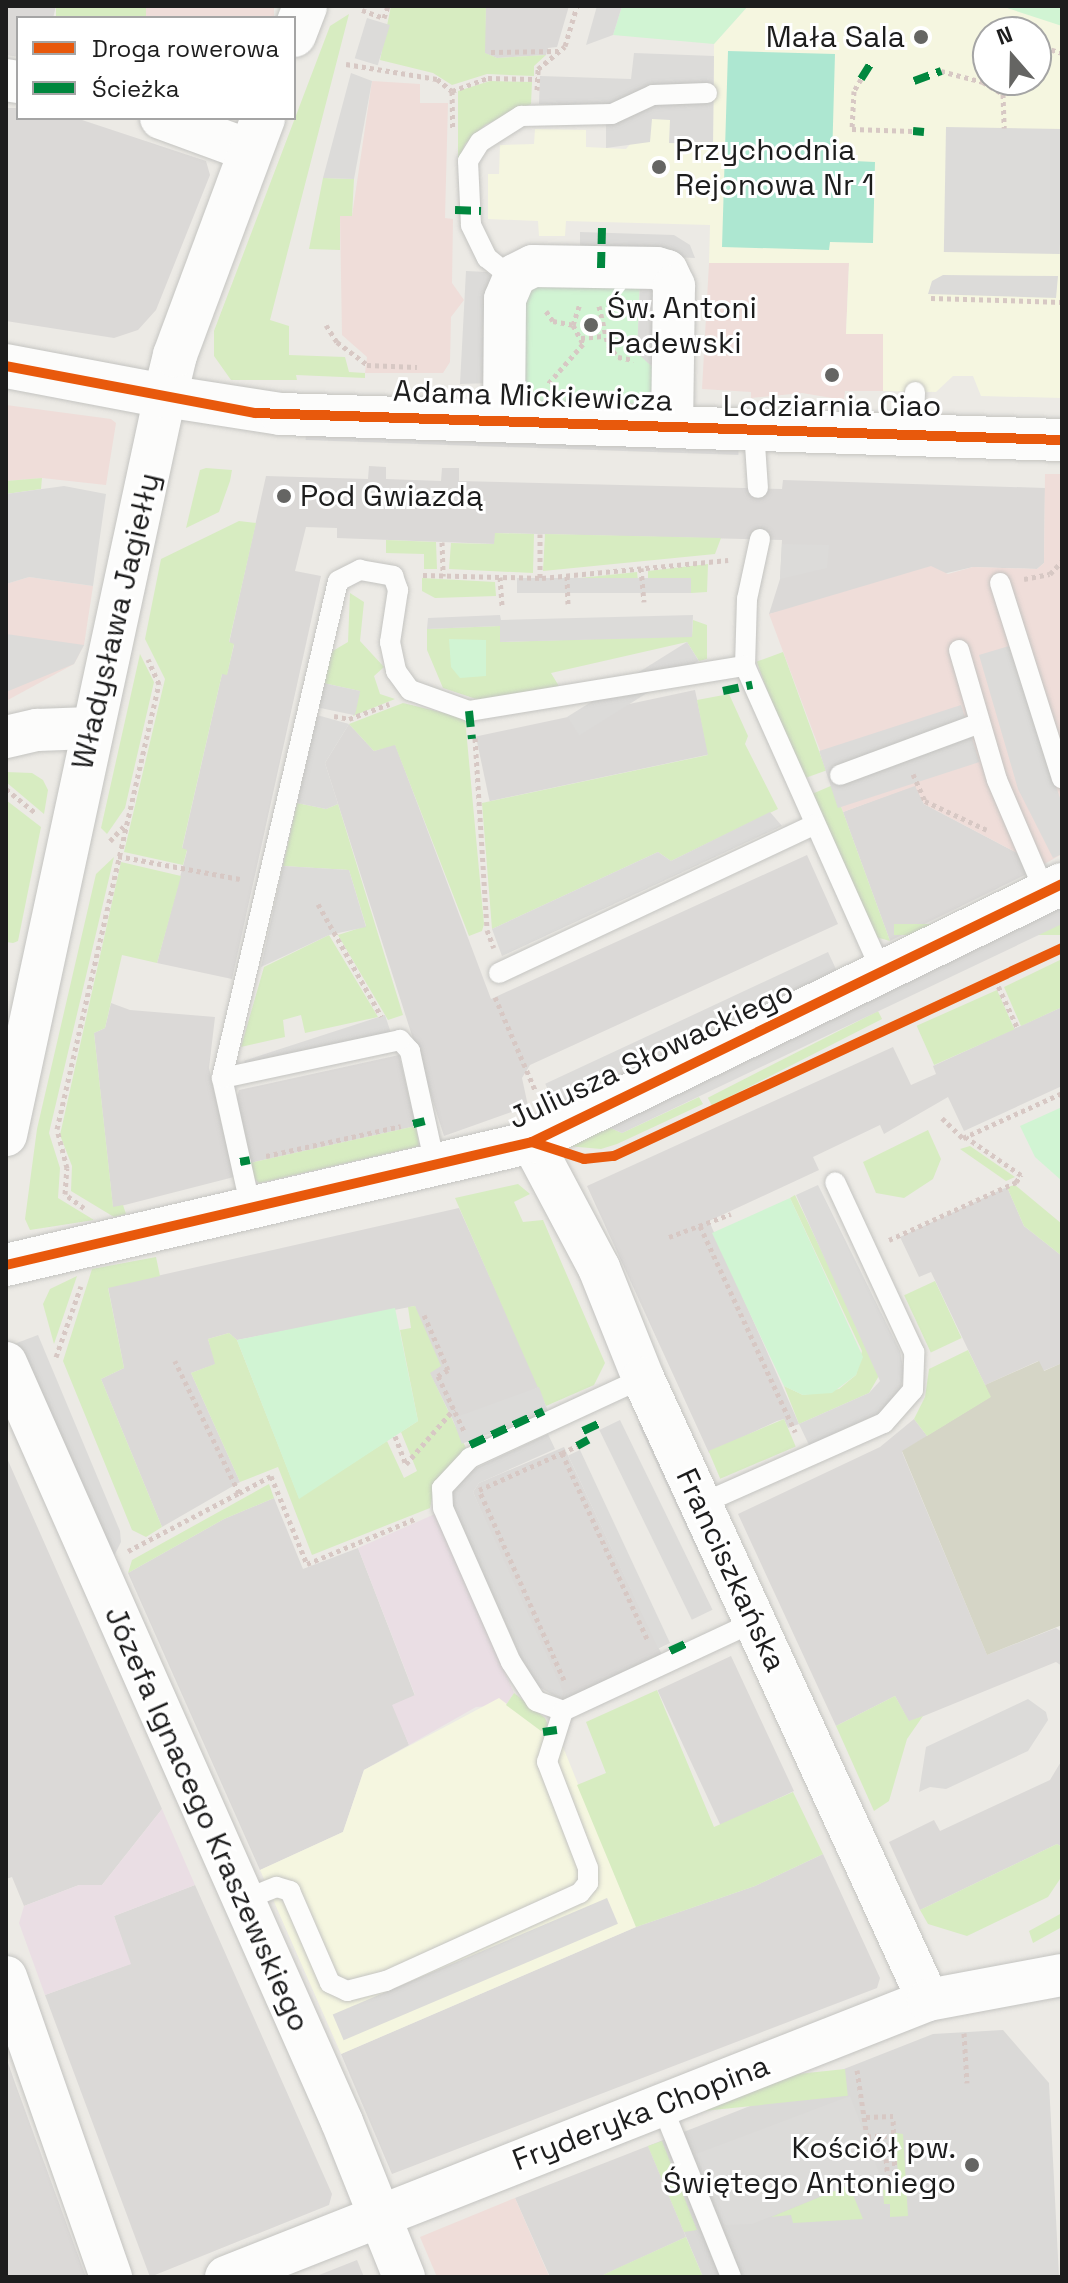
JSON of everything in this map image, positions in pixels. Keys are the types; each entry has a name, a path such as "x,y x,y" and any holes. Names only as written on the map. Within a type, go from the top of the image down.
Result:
{"street":[{"path":"296,30 305,6"},
{"path":"173,120 257,134"},
{"name":"Władysława Jagiełły","path":"6,1135 90,728 175,355 257,134"},
{"path":"504,418 505,299 518,274 601,268 662,269 673,280 672,424"},
{"name":"Adama Mickiewicza","path":"6,366 255,413 672,424 913,435 1062,446"},
{"path":"6,737 37,730 90,728"},
{"name":"Juliusza Słowackiego","path":"6,1265 532,1142 1054,888"},
{"name":"Franciszkańska","path":"532,1142 572,1210 643,1378 701,1504 945,2010"},
{"name":"Józefa Ignacego Kraszewskiego","path":"6,1363 244,1900 404,2277"},
{"name":"Fryderyka Chopina","path":"226,2277 662,2106 945,2010 1062,1975"},
{"path":"6,1977 111,2277"}],"lane":[{"path":"518,274 487,258 471,225 468,161 480,142 521,116 612,114 653,95 707,93"},
{"path":"913,435 915,392"},
{"path":"754,430 758,488"},
{"path":"757,548 745,666 813,825 882,972"},
{"path":"251,1209 222,1078 338,581 353,571 382,570 396,580 391,656 410,690 445,704 487,712 745,666"},
{"path":"1000,583 1062,778"},
{"path":"959,650 980,723 1026,849 1054,888"},
{"path":"840,775 980,723"},
{"path":"495,972 813,825"},
{"path":"222,1078 390,1039 400,1040 410,1051 435,1165"},
{"path":"701,1504 884,1423 908,1399 917,1373 914,1352 835,1182"},
{"path":"643,1378 470,1458 442,1488 443,1508 519,1680 545,1708 567,1703 756,1621"},
{"path":"244,1900 277,1887 290,1891 330,1983 347,1991 386,1981 580,1893 588,1883 588,1868 547,1762 567,1703"},
{"path":"662,2106 731,2277"}],"path":[{"path":"362,10 384,18 388,6"},
{"path":"538,69 560,51 577,6"},
{"path":"491,52 560,51"},
{"path":"346,64 437,79 452,91 488,78 537,79"},
{"path":"941,71 972,79"},
{"path":"861,79 854,91 852,129 913,131"},
{"path":"1001,96 1004,128"},
{"path":"601,268 594,294 604,322 603,336 618,357 645,366"},
{"path":"518,274 544,303 549,318 573,325 581,338 577,356 539,393 548,393"},
{"path":"931,298 1062,302"},
{"path":"326,325 337,342 367,365 417,367"},
{"path":"581,338 603,336"},
{"path":"540,534 540,578"},
{"path":"442,542 443,576"},
{"path":"410,575 567,576 641,568 757,548"},
{"path":"1000,583 1050,574 1062,561"},
{"path":"641,568 644,602"},
{"path":"567,576 568,604"},
{"path":"500,577 502,606"},
{"path":"91,1213 65,1194 67,1168 57,1129 159,684 142,646"},
{"path":"310,710 349,719 397,701 410,690"},
{"path":"488,736 472,739 496,1003 536,1092"},
{"path":"902,752 925,801 1026,849"},
{"path":"6,789 38,815"},
{"path":"118,856 265,884"},
{"path":"318,904 390,1039"},
{"path":"995,979 1017,1027"},
{"path":"966,1137 1062,1093"},
{"path":"866,1250 1016,1182 1021,1175 966,1137 954,1134 942,1118"},
{"path":"250,1160 413,1124"},
{"path":"669,1237 731,1214"},
{"path":"700,1226 799,1440"},
{"path":"56,1357 83,1282"},
{"path":"424,1315 448,1370 438,1376 470,1445"},
{"path":"175,1361 239,1493"},
{"path":"395,1436 406,1464 454,1409"},
{"path":"567,1703 479,1490 577,1446"},
{"path":"562,1453 649,1644"},
{"path":"127,1552 271,1476 307,1564 443,1508"},
{"path":"945,2010 967,2083"},
{"path":"854,2057 867,2137 884,2135 888,2181 895,2181 893,2118 866,2117"}],"shaded area":[{"path":"6,6 56,6 54,16 16,16 16,57 6,55"},
{"path":"146,6 274,6 274,16 146,16"},
{"path":"486,6 569,6 557,47 548,48 546,55 497,58 484,53"},
{"path":"597,6 622,6 613,35 586,45"},
{"path":"748,6 1062,6 1062,398 981,396 973,376 953,376 936,392 883,391 883,334 846,334 849,263 709,263 710,225 566,221 565,236 539,236 538,221 488,219 488,174 499,174 500,145 534,144 535,129 586,130 586,147 626,149 651,119 670,119 713,144 714,44"},
{"path":"367,18 390,25 378,65 355,58"},
{"path":"634,53 714,56 713,144 669,143 670,120 652,119 650,142 606,148 606,106 539,104 540,76 631,79"},
{"path":"351,73 372,81 354,179 323,178"},
{"path":"372,81 420,84 420,103 448,103 445,218 453,219 452,283 464,300 451,317 450,362 443,373 365,373 367,357 342,335 340,216 352,216"},
{"path":"6,108 16,108 16,120 82,120 206,161 210,175 156,310 138,330 114,338 6,321"},
{"path":"946,127 1062,129 1060,254 944,252"},
{"path":"580,232 674,235 690,245 695,258 580,253"},
{"path":"709,263 849,263 846,334 883,334 883,391 845,391 844,400 802,393 751,398 751,392 702,389"},
{"path":"466,271 487,272 496,282 491,383 460,384"},
{"path":"943,275 1058,276 1056,298 928,294 932,281"},
{"path":"661,282 658,372 637,353 640,284"},
{"path":"6,405 111,419 116,423 106,485 42,478 6,481"},
{"path":"306,429 739,444 738,455 306,440"},
{"path":"369,466 386,467 386,479 441,481 442,468 459,468 459,481 782,489 783,480 1045,488 1044,563 1037,569 973,567 769,614 780,579 782,540 495,533 495,544 337,538 337,528 306,527 295,571 321,576 232,979 157,963 187,851 182,849 222,674 227,674 234,645 229,643 266,476 368,479"},
{"path":"1045,474 1062,474 1062,854 1027,874 1019,854 924,804 915,786 843,812 769,614 931,566 948,574 973,567 1037,569 1044,563"},
{"path":"64,486 106,494 93,586 29,577 6,584 6,494"},
{"path":"782,544 829,545 827,568 780,579"},
{"path":"29,577 93,586 84,645 74,664 6,701 6,584"},
{"path":"517,578 691,578 691,593 517,593"},
{"path":"500,615 501,620 693,615 692,637 500,642 500,626 427,629 428,618"},
{"path":"6,634 84,645 74,664 6,692"},
{"path":"687,642 699,661 579,735 567,717"},
{"path":"1009,646 1062,804 1062,854 1053,858 1018,789 979,655"},
{"path":"323,683 360,691 355,715 318,707"},
{"path":"695,690 709,755 490,801 476,737"},
{"path":"961,705 980,762 838,808 819,751"},
{"path":"317,715 349,724 325,763 338,804 326,809 297,803"},
{"path":"349,724 374,751 395,744 491,999 807,855 838,924 530,1065 522,1078 528,1106 444,1136 325,763"},
{"path":"915,785 924,804 1019,854 1027,874 890,941 843,812"},
{"path":"770,812 782,826 502,956 492,929 658,852 671,861"},
{"path":"283,866 349,870 366,927 329,935 261,967"},
{"path":"1062,899 1062,924 622,1133 599,1123"},
{"path":"828,952 840,978 557,1110 545,1084"},
{"path":"111,1003 130,1010 215,1017 209,1068 234,1177 113,1208 94,1033 105,1028"},
{"path":"1062,1007 1062,1086 964,1131 948,1097 884,1134 880,1125 813,1157 819,1170 709,1221 799,1424 788,1428 784,1419 777,1421 709,1453 587,1186 893,1047 911,1085 936,1074 933,1066"},
{"path":"385,1015 391,1033 250,1079 244,1061"},
{"path":"399,1055 416,1126 250,1163 236,1100 239,1090"},
{"path":"818,1185 900,1351 904,1372 899,1397 879,1414 809,1445 799,1424 869,1393 880,1381 796,1195"},
{"path":"1007,1187 1024,1226 1062,1256 1062,1363 1043,1371 1038,1361 985,1385 931,1272 919,1277 900,1237"},
{"path":"459,1208 539,1387 456,1426 429,1372 415,1306 237,1340 229,1333 208,1339 216,1364 191,1373 240,1482 162,1527 101,1379 124,1368 108,1287"},
{"path":"38,1335 120,1531 121,1542 109,1566 14,1344"},
{"path":"1039,1361 1044,1371 1062,1363 1062,1625 987,1655 902,1451 990,1397 985,1385"},
{"path":"539,1387 548,1412 462,1444 453,1418"},
{"path":"649,1419 731,1594 720,1599 638,1424"},
{"path":"914,1419 927,1436 902,1452 987,1655 1056,1628 1062,1632 1062,1666 1056,1662 909,1722 895,1696 836,1726 738,1514 880,1447"},
{"path":"620,1420 712,1610 692,1620 599,1430"},
{"path":"548,1434 555,1449 479,1483 473,1492 563,1691 562,1700 532,1683 452,1505 452,1492 472,1470"},
{"path":"564,1447 663,1657 569,1700 562,1700 473,1492 479,1483"},
{"path":"580,1450 670,1643 658,1649 568,1455"},
{"path":"6,1456 162,1809 102,1885 79,1885 24,1906 12,1877 6,1879"},
{"path":"274,1498 303,1569 358,1548 415,1696 393,1705 409,1745 364,1770 343,1832 260,1870 128,1573 224,1519"},
{"path":"435,1514 514,1693 506,1705 476,1707 409,1745 392,1705 415,1695 358,1548"},
{"path":"731,1656 794,1791 721,1825 658,1690"},
{"path":"499,1698 563,1747 636,1927 341,2054 260,1870 343,1832 364,1770"},
{"path":"1028,1699 1046,1712 1048,1720 1028,1751 946,1789 930,1787 919,1792 926,1747"},
{"path":"1062,1760 1062,1847 1057,1844 920,1910 889,1842 934,1820 940,1831 1050,1780"},
{"path":"162,1809 195,1885 114,1916 131,1964 45,1995 19,1923 24,1906 79,1885 102,1885"},
{"path":"823,1854 880,1978 877,1988 392,2174 341,2054 636,1927 755,1886"},
{"path":"195,1885 332,2194 329,2205 150,2277 45,1995 130,1964 114,1916"},
{"path":"607,1898 618,1924 344,2040 333,2014"},
{"path":"1003,2030 1049,2083 1059,2277 703,2277 648,2146 933,2034"},
{"path":"6,2057 14,2080 86,2277 6,2277"},
{"path":"850,2096 879,2173 752,2224 724,2225 696,2154"},
{"path":"648,2146 686,2237 599,2277 550,2277 515,2198"},
{"path":"515,2198 549,2276 437,2277 420,2237"},
{"path":"357,2260 364,2277 314,2277"}],"green space":[{"path":"56,6 146,6 146,16 56,16"},
{"path":"391,6 486,6 485,53 497,58 546,55 534,66 534,76 487,74 452,85 433,73 380,60"},
{"path":"622,6 748,6 714,44 613,35"},
{"path":"1001,6 1062,6 1062,26 1052,23 1052,16 1032,16"},
{"path":"349,14 270,320 289,326 289,355 345,357 349,372 365,373 365,378 296,375 297,380 231,380 214,356 214,331 330,26"},
{"path":"728,51 835,54 832,160 875,162 873,243 830,242 829,250 722,247"},
{"path":"490,81 532,82 531,104 485,125 465,144 458,163 458,91"},
{"path":"323,178 354,179 352,216 340,216 340,250 309,249"},
{"path":"530,280 640,283 637,352 658,372 648,398 631,404 543,403 522,390 519,301"},
{"path":"200,470 232,470 230,481 219,512 186,528"},
{"path":"42,478 41,489 6,494 6,481"},
{"path":"239,521 256,523 229,642 234,644 227,675 222,674 182,848 187,850 183,865 124,852 165,679 145,639 161,559"},
{"path":"495,533 534,534 533,573 449,569 451,543 494,544"},
{"path":"545,534 721,538 715,554 543,571"},
{"path":"386,540 436,542 437,569 424,569 424,554 386,553"},
{"path":"708,564 707,592 691,593 691,578 648,580 648,571"},
{"path":"637,572 638,581 570,584 570,579"},
{"path":"422,578 495,582 496,596 435,598 422,591"},
{"path":"350,593 364,602 360,641 384,667 374,676 380,694 395,699 353,716 360,691 323,683 331,652 348,642"},
{"path":"693,620 707,625 707,659 699,661 687,642 551,673 560,688 479,700 443,688 427,650 427,629 500,626 501,642 692,636"},
{"path":"449,639 486,640 486,676 460,678 451,667"},
{"path":"783,652 826,770 800,780 757,662"},
{"path":"140,654 154,682 125,808 107,834 101,828"},
{"path":"729,694 748,736 745,744 778,809 671,861 658,852 492,929 482,803 708,755 697,700"},
{"path":"403,703 465,718 484,924 482,931 469,936 395,745 374,751 349,724"},
{"path":"6,772 32,773 43,780 48,790 44,814 6,782"},
{"path":"833,785 890,941 876,937 812,794"},
{"path":"6,800 41,827 18,941 13,943 6,942"},
{"path":"297,803 326,809 338,804 403,1015 388,1020 338,935 366,926 349,870 283,866"},
{"path":"114,857 49,1133 60,1168 58,1198 94,1220 30,1230 25,1219 37,1129 96,874"},
{"path":"121,862 181,876 157,963 122,955 105,1028 94,1033 113,1207 123,1205 126,1214 114,1217 71,1191 72,1166 60,1135"},
{"path":"894,924 1062,924 1062,935 894,935"},
{"path":"329,935 378,1017 305,1033 301,1015 283,1020 285,1037 241,1047 264,967"},
{"path":"1062,959 1062,1007 1021,1026 1004,987"},
{"path":"997,990 1014,1029 934,1065 917,1026"},
{"path":"878,1011 882,1019 712,1106 708,1098"},
{"path":"699,1097 703,1104 617,1144 601,1149 567,1146 599,1123 622,1133"},
{"path":"1062,1107 1062,1181 1035,1157 1020,1126"},
{"path":"416,1126 419,1146 259,1183 254,1178 250,1163"},
{"path":"928,1130 941,1159 933,1179 904,1198 876,1193 863,1162"},
{"path":"970,1146 1015,1177 1006,1181 960,1149"},
{"path":"518,1184 530,1194 514,1202 523,1222 543,1220 605,1363 594,1385 546,1406 455,1198"},
{"path":"1015,1185 1062,1224 1062,1256 1024,1226 1007,1187"},
{"path":"795,1195 880,1374 869,1393 799,1424 784,1386 803,1395 839,1389 856,1375 862,1351 790,1198"},
{"path":"790,1198 863,1357 856,1375 832,1393 803,1395 784,1386 712,1233"},
{"path":"156,1257 160,1276 108,1288 124,1368 101,1379 162,1527 146,1537 132,1530 63,1361 92,1269"},
{"path":"77,1276 54,1344 43,1304 50,1289"},
{"path":"935,1281 962,1338 931,1352 904,1295"},
{"path":"415,1306 441,1366 430,1373 466,1448 436,1480 430,1508 312,1555 278,1467 240,1482 191,1373 215,1364 208,1339 229,1333 237,1340 299,1498 387,1441 404,1478 417,1471 401,1432 418,1421 400,1330 411,1328 408,1307"},
{"path":"395,1308 418,1421 299,1499 237,1340"},
{"path":"968,1350 991,1397 927,1436 914,1419 925,1397 929,1369"},
{"path":"784,1419 796,1447 720,1479 709,1451"},
{"path":"269,1484 274,1498 224,1519 128,1573 132,1560"},
{"path":"657,1690 714,1827 793,1792 823,1854 755,1886 636,1927 577,1785 606,1773 586,1722"},
{"path":"514,1693 545,1718 548,1725 541,1731 506,1705"},
{"path":"895,1696 909,1721 923,1716 907,1739 889,1801 874,1811 836,1726"},
{"path":"1057,1844 1062,1847 1062,1876 1048,1897 967,1936 928,1924 920,1910"},
{"path":"1062,1913 1062,1927 1033,1943 1029,1931"},
{"path":"845,2069 848,2096 679,2114 676,2087"},
{"path":"895,2133 903,2134 908,2216 890,2217 890,2204 884,2204 883,2190 899,2188"},
{"path":"662,2141 697,2230 684,2232 648,2146"},
{"path":"849,2185 863,2219 793,2223 791,2215 771,2217"},
{"path":"686,2237 703,2277 599,2277 620,2267"}],"marked path":[{"path":"861,79 873,60"},
{"path":"914,81 941,71"},
{"path":"913,131 924,132"},
{"path":"455,210 481,211"},
{"path":"601,268 602,228"},
{"path":"723,691 752,685"},
{"path":"469,711 472,739"},
{"path":"413,1124 425,1121"},
{"path":"240,1162 250,1160"},
{"path":"470,1445 544,1411"},
{"path":"583,1431 598,1424"},
{"path":"577,1446 588,1440"},
{"path":"670,1651 685,1644"},
{"path":"543,1732 557,1730"}],"cycle path":[{"path":"6,366 255,413 1062,440"},
{"path":"6,1265 532,1142 1062,884"},
{"path":"532,1142 584,1159 614,1156 1062,948"}],"place":[{"name":"Mała Sala","path":"921,37"},
{"name":"Przychodnia Rejonowa Nr 1","path":"659,167"},
{"name":"Św. Antoni Padewski","path":"591,325"},
{"name":"Lodziarnia Ciao","path":"832,375"},
{"name":"Pod Gwiazdą","path":"284,496"},
{"name":"Kościół pw. Świętego Antoniego","path":"972,2165"}]}
